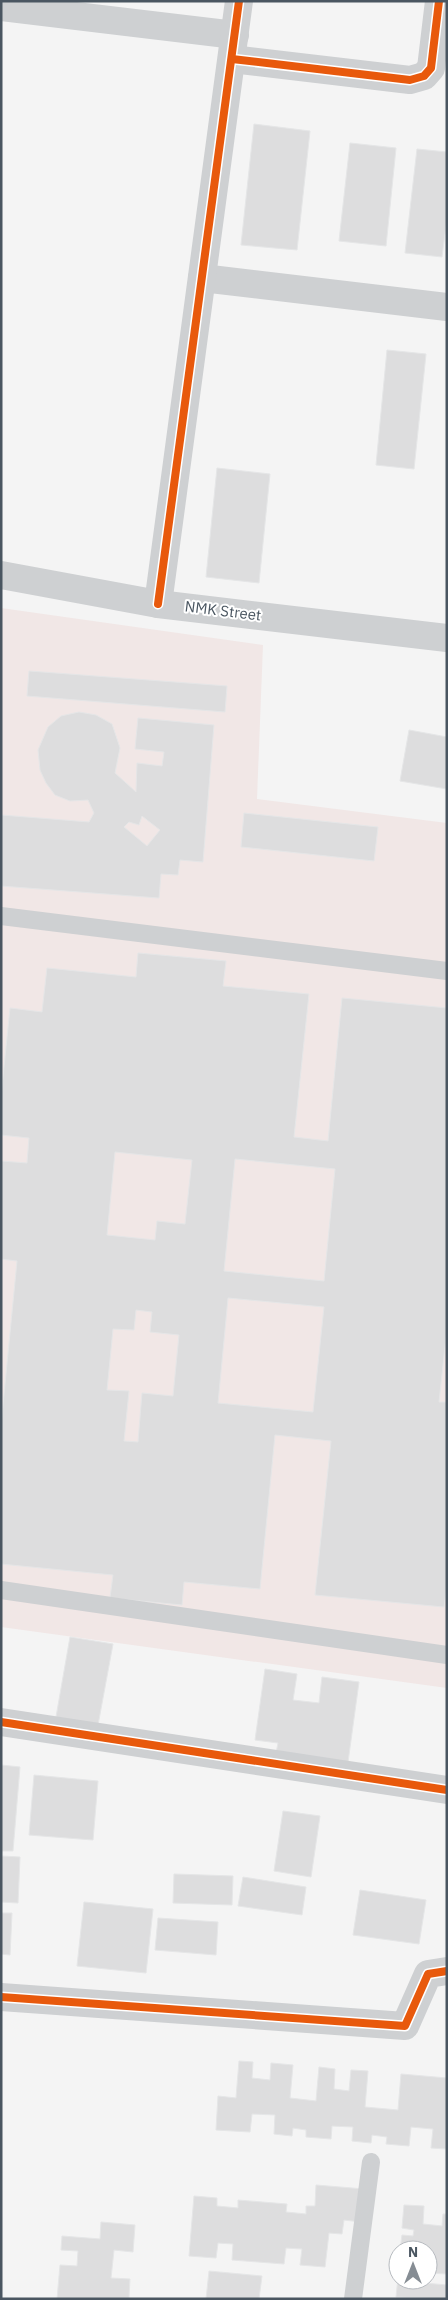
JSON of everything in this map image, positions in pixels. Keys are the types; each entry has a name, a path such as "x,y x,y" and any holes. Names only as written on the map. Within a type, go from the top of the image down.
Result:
{"street":[{"path":"158,604 239,1"},
{"path":"1,7 410,80 424,76 430,68 439,1"},
{"path":"202,278 447,306"},
{"name":"NMK Street","path":"1,575 158,604 447,638"},
{"path":"1,1722 447,1790"},
{"path":"1,1997 404,2026 428,1974 447,1971"}],"lane":[{"path":"1,916 447,971"},
{"path":"1,1590 447,1655"},
{"path":"353,2299 371,2162"}],"shaded area":[{"path":"1,608 263,645 257,799 447,823 447,1688 1,1627"}],"building":[{"path":"254,124 310,131 297,250 241,245"},
{"path":"350,143 396,148 386,246 339,241"},
{"path":"417,149 447,152 447,218 442,257 405,253"},
{"path":"387,350 426,354 414,469 376,465"},
{"path":"217,468 270,474 259,583 206,577"},
{"path":"29,671 227,686 225,712 27,696"},
{"path":"79,712 96,715 112,724 120,748 115,773 136,792 137,763 162,766 164,752 135,749 138,718 214,725 203,862 180,860 178,875 161,874 159,898 1,886 1,815 89,822 94,813 88,800 70,801 55,795 46,783 40,770 38,750 48,727 61,716","holes":["142,816 160,830 147,846 124,827 129,822 139,825"]},
{"path":"409,730 447,737 447,789 400,781"},
{"path":"244,813 378,827 374,861 241,847"},
{"path":"138,953 226,961 223,986 309,994 294,1137 328,1141 342,998 447,1008 447,1328 439,1402 447,1402 447,1584 444,1607 315,1595 331,1441 275,1435 260,1589 184,1582 182,1605 110,1598 113,1575 1,1564 1,1425 17,1261 1,1259 1,1161 27,1163 29,1138 1,1135 1,1096 10,1008 42,1012 47,968 136,977","holes":["115,1152 192,1160 185,1224 157,1221 155,1240 107,1235","235,1159 335,1169 324,1281 224,1271","228,1298 324,1307 313,1412 218,1403","136,1310 152,1312 150,1332 179,1335 173,1396 142,1393 138,1442 124,1441 129,1391 107,1390 113,1329 134,1330"]},
{"path":"70,1637 113,1644 98,1725 56,1717"},
{"path":"265,1669 297,1674 293,1700 319,1703 322,1677 359,1682 348,1762 276,1753 278,1743 255,1740"},
{"path":"1,1765 20,1767 13,1851 1,1851"},
{"path":"34,1775 98,1781 93,1840 29,1835"},
{"path":"283,1811 320,1816 311,1877 274,1871"},
{"path":"1,1856 20,1857 18,1903 1,1902"},
{"path":"174,1874 233,1876 232,1905 173,1903"},
{"path":"243,1877 306,1887 302,1915 238,1906"},
{"path":"360,1890 426,1900 419,1944 353,1935"},
{"path":"84,1902 153,1909 146,1973 77,1966"},
{"path":"1,1913 12,1913 10,1955 1,1954"},
{"path":"158,1918 218,1922 216,1955 155,1950"},
{"path":"239,2061 253,2062 252,2078 270,2080 271,2063 293,2065 290,2098 316,2101 319,2067 335,2069 334,2089 349,2091 351,2070 368,2071 365,2107 398,2110 401,2074 447,2078 447,2149 431,2148 433,2129 411,2127 409,2146 386,2144 387,2137 372,2135 371,2143 352,2141 353,2127 332,2126 331,2139 306,2137 306,2130 293,2128 292,2136 274,2134 275,2115 252,2114 250,2132 216,2130 218,2096 236,2098"},
{"path":"316,2185 364,2189 361,2222 344,2220 342,2234 329,2233 325,2267 300,2265 302,2249 286,2248 284,2264 232,2260 233,2244 218,2243 216,2258 189,2256 194,2196 217,2198 217,2206 238,2208 238,2200 287,2204 286,2212 306,2214 306,2206 315,2206"},
{"path":"404,2205 424,2206 423,2224 442,2226 443,2214 447,2214 447,2274 438,2274 438,2240 401,2240 402,2235 413,2236 414,2230 402,2228"},
{"path":"101,2222 135,2225 133,2252 114,2250 111,2278 130,2279 129,2298 57,2299 60,2265 77,2266 78,2251 61,2250 62,2236 100,2239"},
{"path":"209,2271 262,2276 259,2299 206,2299"},
{"path":"438,2284 447,2285 447,2299 396,2297 397,2290 438,2290"}],"cycle path":[{"path":"158,604 239,1"},
{"path":"232,59 410,80 424,76 431,68 439,1"},
{"path":"1,1722 447,1790"},
{"path":"1,1997 405,2026 428,1974 447,1971"}]}
